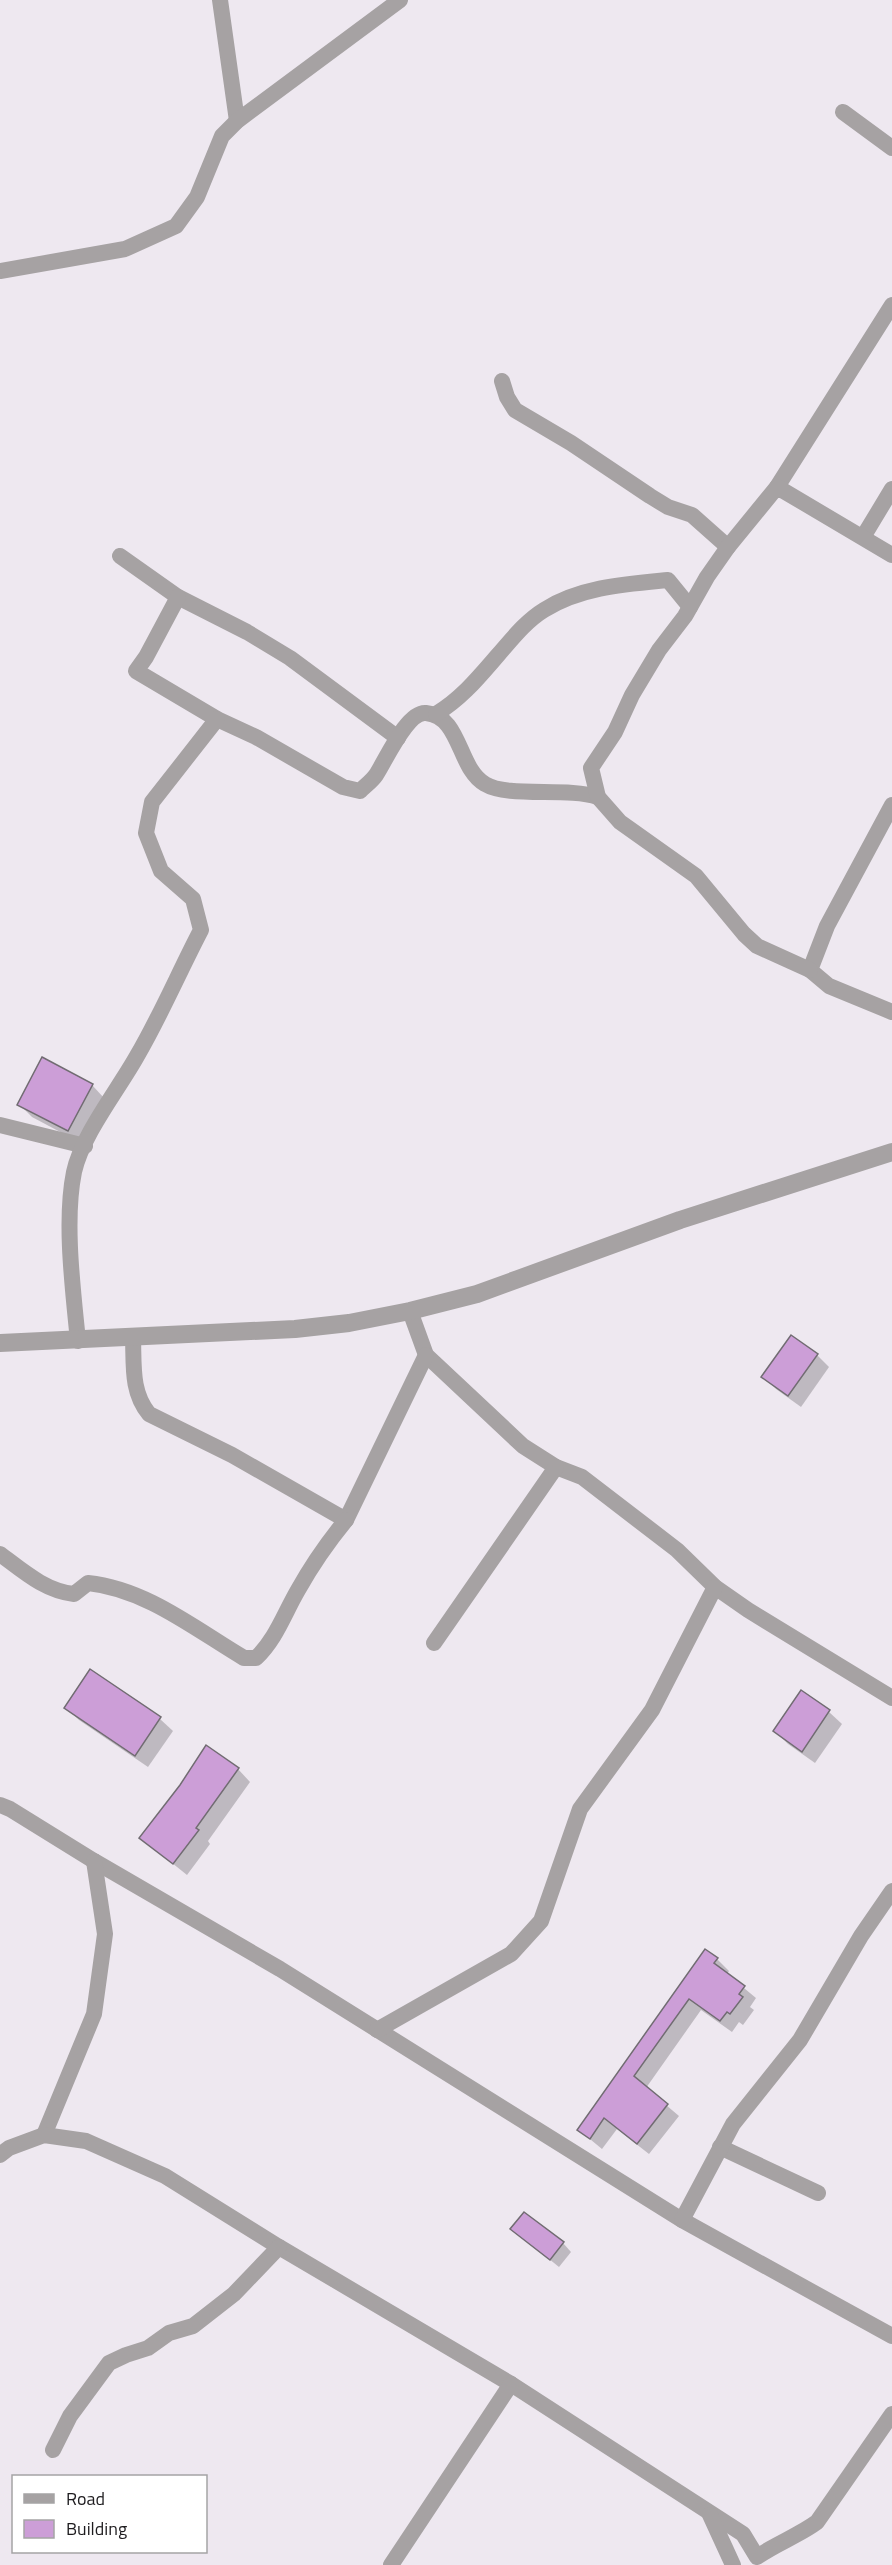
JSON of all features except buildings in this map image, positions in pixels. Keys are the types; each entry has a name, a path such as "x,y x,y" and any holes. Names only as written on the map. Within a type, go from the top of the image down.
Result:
{"street":[{"path":"220,0 237,121"},
{"path":"0,271 124,249 176,226 197,197 222,136 237,121 400,0"},
{"path":"843,112 892,148"},
{"path":"892,305 777,487 728,547 690,607 659,650 632,695 615,732 591,768 598,797 620,822 696,876 744,934 758,946 810,970 829,986 892,1012"},
{"path":"502,381 507,397 515,410 571,442 668,507 692,515 728,547"},
{"path":"777,487 892,555"},
{"path":"863,537 892,489"},
{"path":"120,556 178,597 247,632 290,658 398,738"},
{"path":"178,597 136,671 217,719 256,737 343,787 360,791 375,776 411,719 422,713 436,714 455,702 523,627 543,610 569,596 624,584 668,580 690,607"},
{"path":"436,714 451,729 472,774 483,784 497,789 560,791 598,797"},
{"path":"78,1341 69,1203 75,1169 92,1130 155,1024 201,930 193,899 161,871 146,833 152,802 217,719"},
{"path":"810,970 827,926 892,805"},
{"path":"0,1125 85,1146"},
{"path":"0,1343 295,1329 349,1323 410,1311 477,1294 660,1226 773,1188 892,1152"},
{"path":"410,1311 426,1355 522,1446 556,1467 582,1477 677,1550 715,1587 748,1610 892,1698"},
{"path":"133,1338 135,1389 142,1406 149,1414 232,1455 346,1520"},
{"path":"0,1554 31,1577 59,1592 74,1594 88,1583 111,1586 147,1600 244,1658 256,1658 269,1646 303,1582 326,1545 346,1520 426,1355"},
{"path":"434,1643 556,1467"},
{"path":"377,2030 511,1954 541,1921 580,1809 652,1710 715,1587"},
{"path":"0,1805 280,1969 682,2220 892,2336"},
{"path":"44,2134 93,2014 105,1934 94,1861"},
{"path":"682,2220 733,2124 800,2040 861,1936 892,1891"},
{"path":"0,2155 9,2148 44,2134 86,2141 165,2175 279,2247 511,2384 710,2515 743,2534 753,2555"},
{"path":"720,2147 818,2193"},
{"path":"53,2450 70,2416 109,2363 148,2348 169,2333 193,2326 234,2294 279,2247"},
{"path":"391,2565 511,2384"},
{"path":"710,2515 731,2561 753,2555 802,2533 817,2522 892,2414"}]}
